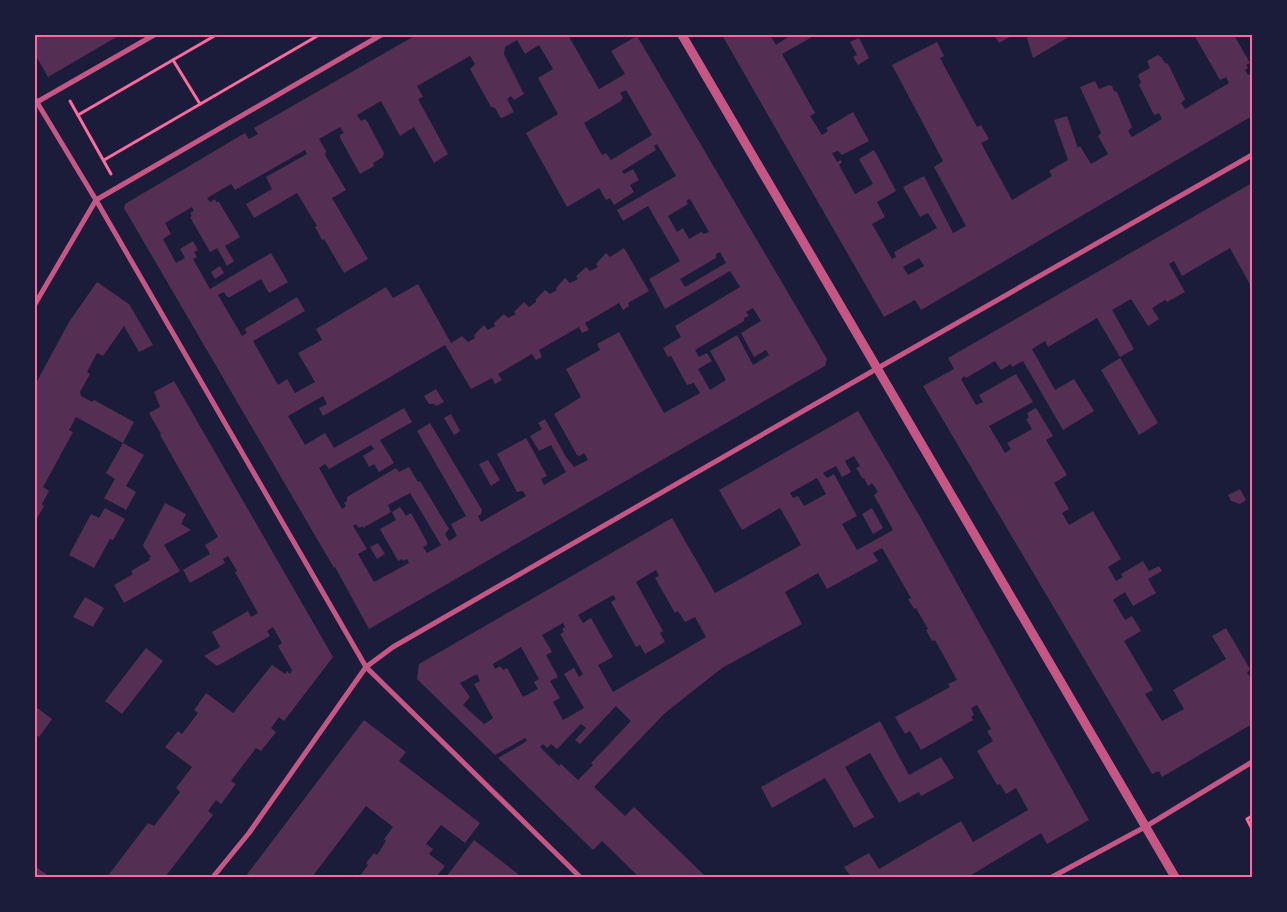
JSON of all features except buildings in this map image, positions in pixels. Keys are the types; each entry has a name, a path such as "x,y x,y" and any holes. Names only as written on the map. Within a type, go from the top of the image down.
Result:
{"street":[{"path":"154,35 36,101 96,200 366,667 580,877"},
{"path":"35,304 96,200 381,35"},
{"path":"682,35 1175,877"},
{"path":"213,877 249,832 366,667 393,647 1252,155"},
{"path":"1052,877 1145,827 1252,762"}],"path":[{"path":"78,115 216,35"},
{"path":"104,160 319,35"},
{"path":"173,60 200,104"},
{"path":"62,88 119,187"},
{"path":"1252,816 1246,819 1252,829"}]}
